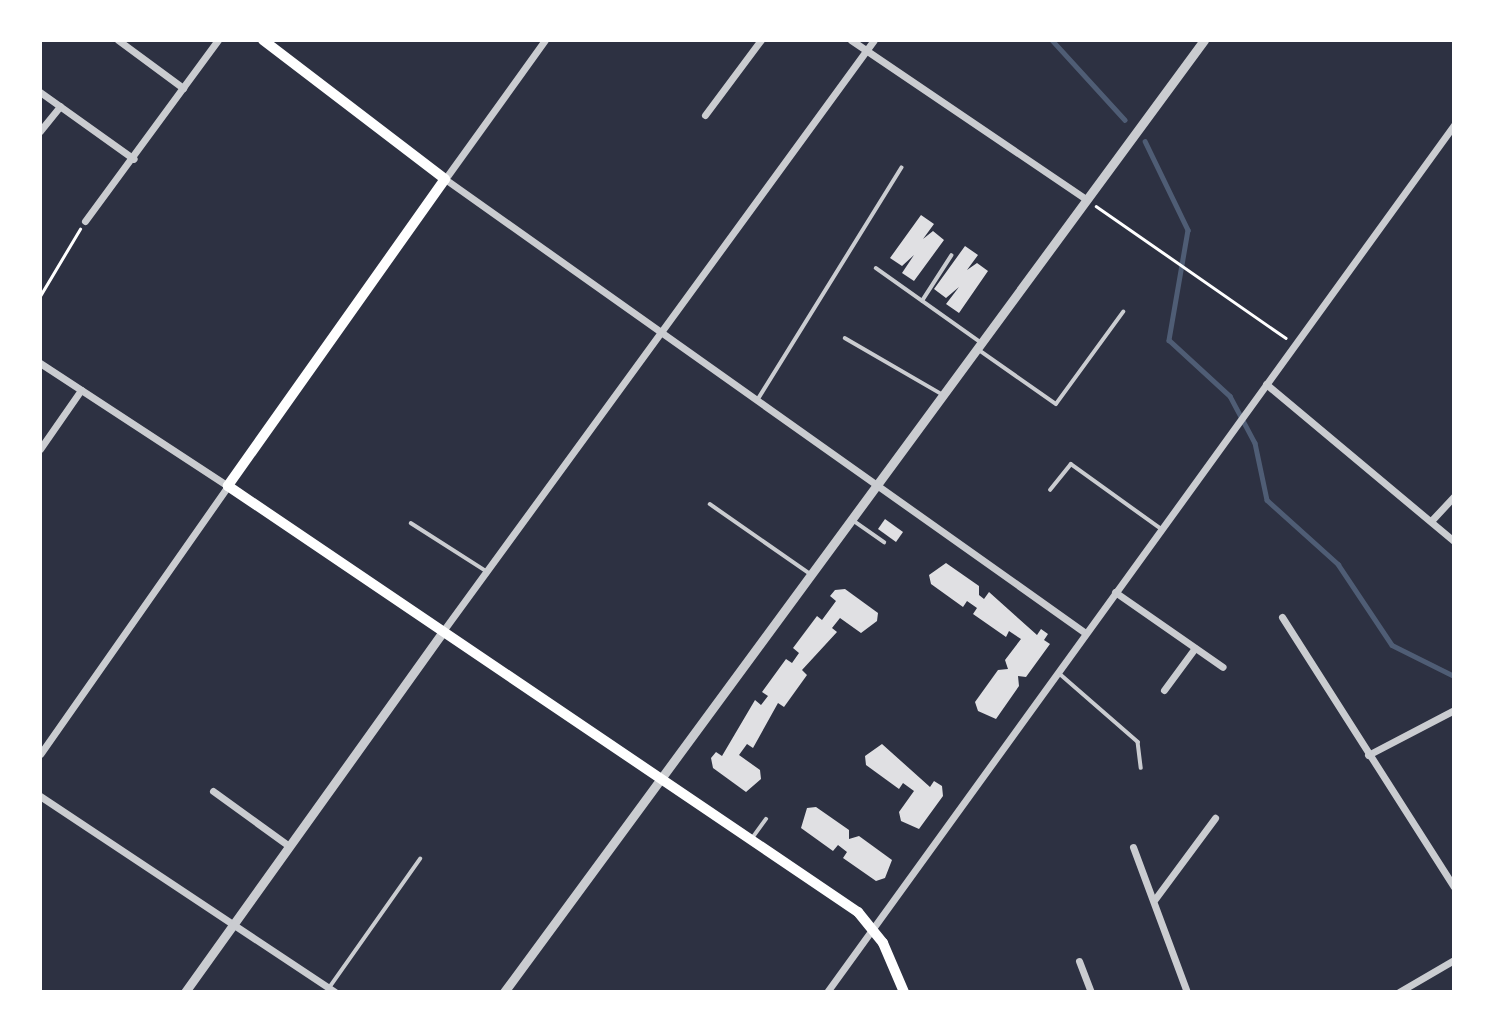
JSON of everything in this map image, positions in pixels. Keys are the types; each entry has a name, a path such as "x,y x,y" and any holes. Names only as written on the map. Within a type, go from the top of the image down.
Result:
{"main road":[{"path":"263,40 445,179 228,486 752,839 872,927 904,992"}],"street":[{"path":"118,40 183,88"},
{"path":"85,221 134,159 218,40"},
{"path":"545,40 445,179 872,486 1084,632"},
{"path":"705,115 761,40"},
{"path":"851,40 1084,198"},
{"path":"185,992 874,40"},
{"path":"504,992 872,486 1204,40"},
{"path":"40,92 134,159"},
{"path":"40,131 60,106"},
{"path":"827,992 1230,429 1266,384 1454,125"},
{"path":"40,363 228,486 40,754"},
{"path":"1266,384 1454,541"},
{"path":"40,449 81,390"},
{"path":"1431,522 1454,496"},
{"path":"1115,592 1223,667"},
{"path":"1282,617 1454,887"},
{"path":"1164,690 1195,648"},
{"path":"1368,755 1454,710"},
{"path":"213,791 289,846"},
{"path":"40,796 332,990"},
{"path":"1154,900 1215,818"},
{"path":"1133,847 1187,992"},
{"path":"1399,992 1454,960"},
{"path":"1079,961 1091,992"}],"lane":[{"path":"756,402 901,168"},
{"path":"922,301 951,256"},
{"path":"876,268 1056,404 1124,312"},
{"path":"845,338 940,394"},
{"path":"1050,490 1071,464 1160,528"},
{"path":"710,504 809,573"},
{"path":"849,518 884,542"},
{"path":"411,523 487,572"},
{"path":"1057,671 1138,743 1141,768"},
{"path":"752,839 766,819"},
{"path":"332,990 420,859"}],"path":[{"path":"1084,198 1294,344"},
{"path":"40,296 85,221"}],"building":[{"path":"921,215 934,224 923,239 933,231 944,240 914,281 902,273 914,255 902,266 890,258"},
{"path":"965,246 978,255 967,270 977,263 988,271 959,313 946,304 959,287 946,298 934,289"},
{"path":"885,519 903,532 896,542 878,529"},
{"path":"946,563 979,586 979,595 984,599 989,592 1037,635 1041,629 1048,634 1044,640 1050,644 1026,677 1018,676 1019,686 996,719 978,711 975,702 998,670 1008,669 1005,660 1021,639 1009,631 1006,637 973,614 977,608 967,601 963,607 931,584 929,575"},
{"path":"845,589 878,613 877,621 861,633 840,618 832,628 837,632 802,670 807,675 784,707 778,703 753,748 747,744 739,755 760,770 761,779 746,792 713,768 711,758 716,752 722,756 755,700 761,705 768,696 762,692 786,659 792,663 799,653 793,648 817,616 822,620 836,601 830,596 835,590"},
{"path":"882,744 930,787 934,781 942,786 943,796 919,829 901,821 899,812 914,791 903,783 899,789 866,765 865,756"},
{"path":"816,807 849,830 849,839 859,836 892,860 885,878 876,881 843,858 847,852 838,845 833,851 801,828 807,808"}],"waterway":[{"path":"1052,40 1125,120"},
{"path":"1145,141 1188,230 1169,340 1230,396 1255,443 1267,500 1338,564 1392,645 1454,676"}]}
